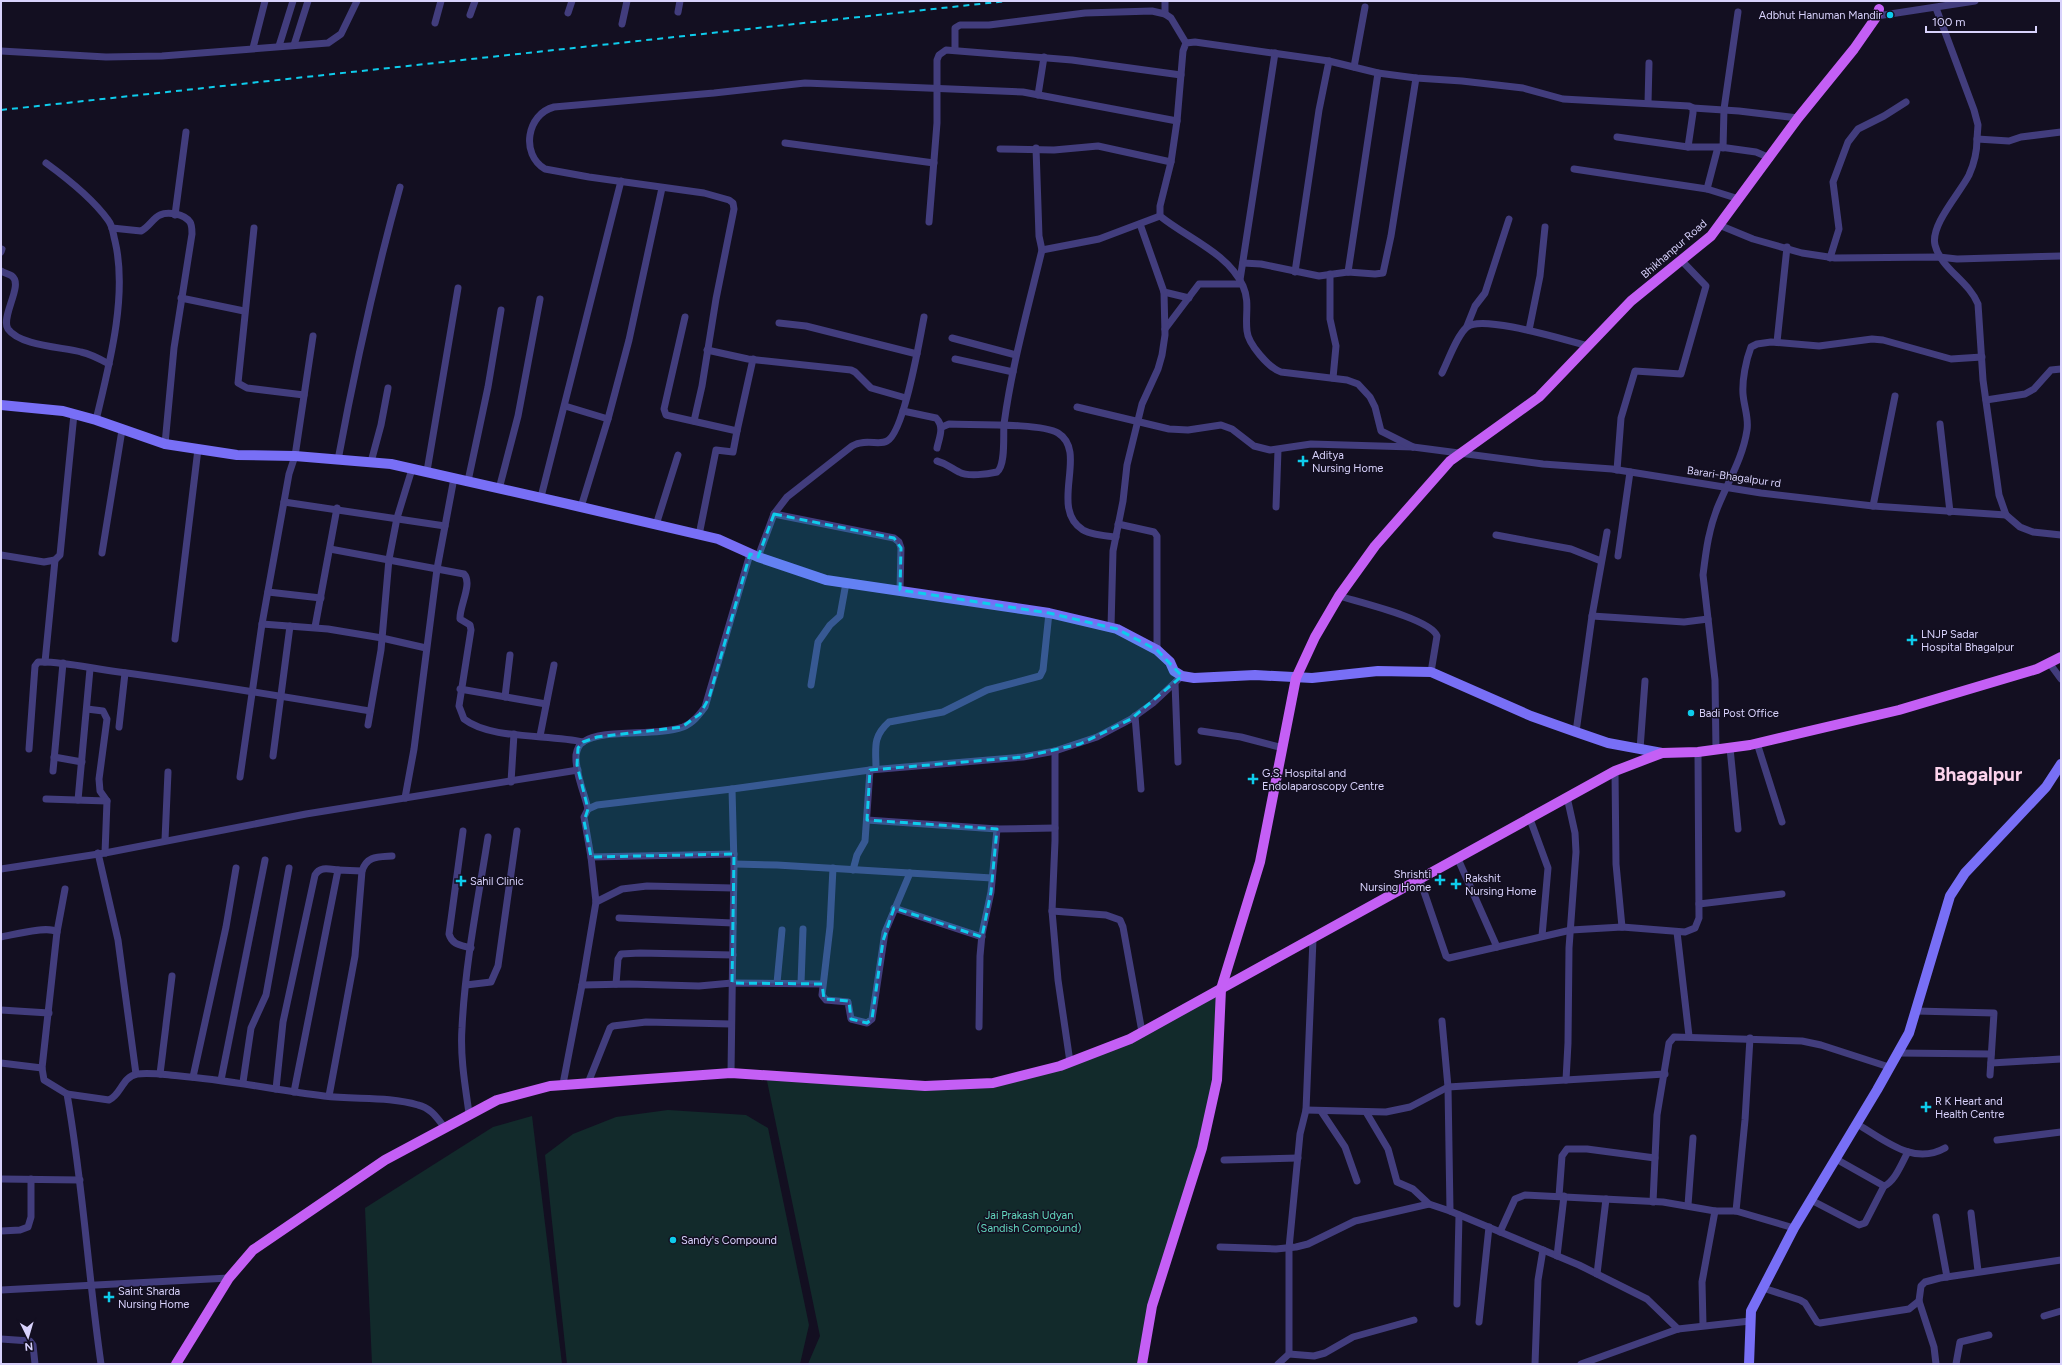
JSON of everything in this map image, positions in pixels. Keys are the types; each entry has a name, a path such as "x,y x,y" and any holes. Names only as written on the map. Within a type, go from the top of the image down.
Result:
{"main road":[{"name":"Bhikhanpur Road","path":"1142,1364 1152,1306 1202,1148 1209,1118 1217,1080 1221,989 1260,862 1296,678 1315,637 1339,596 1375,546 1450,461 1539,397 1632,301 1711,236 1770,158 1798,118 1854,50 1878,13"},
{"path":"176,1364 229,1278 253,1250 386,1160 445,1128 469,1113 497,1100 563,1084 731,1073 925,1086 994,1083 1070,1062 1130,1039 1615,771 1662,753 1698,752 1730,748 1899,710 2037,669 2050,664 2061,657"}],"street":[{"path":"253,48 265,1"},
{"path":"279,46 293,1"},
{"path":"294,45 308,1"},
{"path":"1,51 106,57 162,56 328,43 342,34 357,1"},
{"path":"435,23 441,1"},
{"path":"470,15 475,1"},
{"path":"568,13 572,1"},
{"path":"622,24 627,1"},
{"path":"678,12 680,1"},
{"path":"1165,1 1165,14"},
{"path":"1878,13 1936,8 1975,1"},
{"path":"1354,67 1364,7"},
{"path":"1936,8 1974,110 1978,125 1977,139 1968,175 1937,228 1934,240 1939,257 1975,296 1979,312 1986,400 1999,495 2006,515 2020,527 2033,532 2061,535"},
{"path":"955,50 955,28 960,25 989,25 1085,13 1152,12 1165,14 1171,18 1186,43"},
{"path":"1707,189 1720,148 1738,12"},
{"path":"1186,43 1195,42 1329,61 1378,73 1524,88 1563,99 1684,105 1693,108 1724,109 1798,118"},
{"path":"1160,216 1160,206 1171,162 1177,121 1183,51 1186,43"},
{"path":"929,222 938,89 937,60 939,55 946,50 1044,57 1181,75"},
{"path":"1241,282 1275,53"},
{"path":"1038,95 1044,57"},
{"path":"1295,272 1319,110 1329,61"},
{"path":"1648,103 1649,63"},
{"path":"1348,272 1378,73"},
{"path":"1243,263 1261,264 1319,276 1348,272 1380,274 1384,271 1416,78"},
{"path":"694,421 702,386 707,350 734,206 729,200 704,193 589,177 545,169 534,159 529,138 534,121 540,113 554,107 714,93 771,85 805,83 1015,92 1177,121"},
{"path":"1830,258 1838,229 1833,182 1848,142 1858,129 1884,116 1906,102"},
{"path":"1688,147 1693,108"},
{"path":"175,214 186,132"},
{"path":"1977,139 2009,141 2026,136 2061,132"},
{"path":"1616,137 1688,147 1720,148 1756,152 1770,158"},
{"path":"784,143 934,163"},
{"path":"1000,149 1036,148 1054,150 1104,147 1171,162"},
{"path":"937,461 950,465 960,473 997,472 1002,465 1004,425 1016,355 1042,250 1039,236 1036,148"},
{"path":"46,163 68,178 109,221 112,228 119,266 115,330 96,420"},
{"path":"1574,169 1707,189 1739,199"},
{"path":"541,497 565,406 620,181"},
{"path":"338,460 349,400 380,259 400,186"},
{"path":"581,506 608,419 629,340 662,188"},
{"path":"112,228 141,231 158,215 170,213 190,221 192,227 174,348 165,444"},
{"path":"1042,250 1099,239 1160,216"},
{"path":"1160,216 1228,265 1241,282 1247,297 1247,333 1267,364 1274,370 1281,372 1347,380 1358,384 1370,397 1375,407 1381,431 1413,447"},
{"path":"1442,373 1460,336 1467,326 1475,306 1485,293 1509,219"},
{"path":"1114,628 1113,551 1127,465 1142,404 1158,369 1165,329 1164,292 1140,224"},
{"path":"1719,225 1753,239 1787,247 1802,253 1830,258 1939,257 1957,259 2061,256"},
{"path":"1529,330 1540,276 1545,227"},
{"path":"254,228 244,311 238,383 247,388 304,394"},
{"path":"1777,342 1787,247"},
{"path":"1617,470 1621,418 1635,371 1681,374 1706,286 1681,260"},
{"path":"1,271 15,279 13,296 6,319 7,328 11,332 38,344 79,351 109,364"},
{"path":"1330,274 1330,320 1336,346 1333,378"},
{"path":"1165,329 1199,284 1241,282"},
{"path":"426,471 458,288"},
{"path":"1164,292 1189,298"},
{"path":"181,298 244,311"},
{"path":"499,489 518,416 540,300"},
{"path":"468,481 488,387 501,310"},
{"path":"684,317 664,412 670,418 694,421 737,431"},
{"path":"588,808 578,770 576,755 578,748 583,742 597,737 646,733 682,727 691,722 700,714 709,698 754,556 774,514 787,497 852,446 863,442 888,441 891,438 903,410 917,354 924,317"},
{"path":"779,323 806,326 917,354"},
{"path":"1467,326 1479,323 1529,330 1589,346"},
{"path":"240,777 262,624 291,466 295,456 313,336"},
{"path":"952,338 1016,355"},
{"path":"1716,750 1715,680 1704,575 1706,546 1712,522 1743,450 1748,429 1743,394 1751,347 1757,344 1777,342 1819,346 1872,339 1883,340 1951,359 1982,357"},
{"path":"707,350 753,360 851,370 871,388 906,398"},
{"path":"955,359 1013,372"},
{"path":"699,535 716,450 733,452 753,360"},
{"path":"1986,400 2025,394 2034,389 2051,370 2061,369"},
{"path":"371,462 381,425 388,388"},
{"path":"1873,506 1895,396"},
{"path":"1,405 63,411 96,420 165,444 238,455 295,456 371,462 426,471 718,539 754,556 826,580 1049,613 1114,628 1157,650 1170,662 1178,680 1178,762"},
{"path":"565,406 608,419"},
{"name":"Barari-Bhagalpur rd","path":"1077,407 1182,430 1221,425 1232,429 1254,446 1262,449 1278,450 1311,444 1413,447 1461,452 1543,464 1617,470 1761,493 1873,506 2006,515"},
{"path":"903,410 936,418 942,427 936,448"},
{"path":"1,554 44,562 55,560 60,555 74,414"},
{"path":"942,427 949,424 1004,425 1049,429 1066,439 1071,451 1067,495 1073,518 1084,530 1116,537"},
{"path":"1940,424 1950,512"},
{"path":"102,553 122,430"},
{"path":"175,640 198,449"},
{"path":"1276,507 1278,450"},
{"path":"656,525 678,455"},
{"path":"368,725 382,638 389,559 397,518 412,469"},
{"path":"1618,556 1630,472"},
{"path":"405,798 414,749 437,569 454,478"},
{"path":"284,502 337,508 446,526"},
{"path":"315,627 337,508"},
{"path":"774,514 894,538 900,542 901,548 900,590"},
{"path":"1118,524 1154,532 1157,536 1157,650"},
{"path":"1576,732 1592,616 1607,532"},
{"path":"1496,535 1571,549 1601,561"},
{"path":"330,549 464,574 467,580 460,616 461,620 470,625 471,630 460,690 459,706 464,720 479,728 514,734 568,738 583,742"},
{"path":"45,662 55,560"},
{"path":"811,685 818,642 840,616 846,583"},
{"path":"268,592 321,598"},
{"path":"1339,596 1395,613 1430,627 1435,631 1437,636 1431,672"},
{"path":"853,870 856,855 865,841 876,739 883,728 889,722 943,712 987,690 1040,676 1043,670 1049,613"},
{"path":"1592,616 1684,622 1708,619"},
{"path":"262,624 315,627 382,638 426,648"},
{"path":"273,756 290,626"},
{"path":"505,697 510,655"},
{"path":"29,750 35,666 38,662 63,663 90,669 210,684 370,711"},
{"path":"53,771 63,663"},
{"path":"2050,664 2061,679"},
{"path":"540,736 554,665"},
{"path":"78,800 90,669"},
{"path":"563,1084 596,902 584,814 588,808 597,805 732,789 873,769 1023,757 1055,751 1080,744 1097,737 1135,716 1153,704 1178,680 1254,675 1323,678 1378,671 1431,672 1531,716 1576,732 1608,743 1662,753"},
{"path":"119,727 125,673"},
{"path":"1640,750 1645,681"},
{"path":"460,690 546,704"},
{"path":"87,709 103,711 106,719 99,779 100,791 107,801 102,853 118,940 136,1074"},
{"path":"1135,716 1141,790"},
{"path":"1201,731 1241,737 1283,748"},
{"path":"511,782 514,734"},
{"path":"1757,743 1782,822"},
{"path":"1730,748 1738,829"},
{"path":"1055,751 1055,828 1052,911 1058,980 1070,1062"},
{"path":"1420,880 1446,956 1449,958 1571,930 1622,927 1678,932 1691,931 1695,928 1700,918 1698,752"},
{"path":"54,757 82,762"},
{"path":"1749,1364 1751,1312 1794,1228 1857,1124 1909,1033 1950,896 1958,882 2046,787 2061,764"},
{"path":"1,869 102,853 276,819 578,770"},
{"path":"1615,771 1616,864 1622,927"},
{"path":"165,840 168,772"},
{"path":"731,1073 734,864 732,789"},
{"path":"1566,1080 1569,948 1576,843 1567,797"},
{"path":"46,800 107,801"},
{"path":"1530,819 1548,868 1542,936"},
{"path":"867,820 996,829 1055,828"},
{"path":"979,1027 979,980 982,937 990,903 996,829"},
{"path":"463,831 449,934 450,939 455,944 471,948"},
{"path":"466,985 491,982 495,976 498,966 517,831"},
{"path":"469,1113 464,1084 462,1029 471,948 488,837"},
{"path":"591,857 734,854"},
{"path":"329,1096 355,956 362,871 365,863 369,859 392,856"},
{"path":"1458,859 1497,947"},
{"path":"221,1080 265,860"},
{"path":"734,864 777,864 992,878"},
{"path":"193,1077 226,927 236,868"},
{"path":"243,1082 251,1028 266,994 289,868"},
{"path":"833,868 830,927 822,984 822,995 824,1000 848,1002 851,1019 867,1023 871,1021 883,941 894,908 910,873"},
{"path":"276,1089 283,1022 315,875 318,870 323,869 362,871"},
{"path":"294,1092 338,870"},
{"path":"596,902 622,889 647,886 733,888"},
{"path":"65,889 57,932 42,1068 44,1080 67,1094 109,1100 116,1095 125,1081 136,1074 160,1074 243,1082 294,1092 406,1102 420,1105 430,1110 445,1128"},
{"path":"1700,904 1782,894"},
{"path":"894,908 982,937"},
{"path":"1052,911 1106,914 1120,920 1123,927 1142,1032"},
{"path":"619,918 733,923"},
{"path":"1,937 50,929 57,932"},
{"path":"800,983 803,929"},
{"path":"777,983 782,930"},
{"path":"1678,932 1689,1036"},
{"path":"1289,1354 1289,1248 1300,1134 1306,1110 1313,939"},
{"path":"616,984 618,959 621,954 733,955"},
{"path":"160,1074 172,976"},
{"path":"582,985 616,984 699,986 732,983 822,984"},
{"path":"1,1010 49,1013"},
{"path":"1916,1011 1994,1013 1990,1075"},
{"path":"1442,1021 1448,1087 1450,1211"},
{"path":"588,1083 610,1028 613,1026 646,1022 731,1024"},
{"path":"1653,1202 1657,1115 1671,1040 1678,1036 1785,1039 1808,1042 1889,1067"},
{"path":"1736,1210 1745,1120 1750,1038"},
{"path":"1897,1054 1992,1054"},
{"path":"1991,1063 2061,1059"},
{"path":"1,1063 42,1068"},
{"path":"1306,1110 1386,1112 1410,1107 1448,1087 1665,1074"},
{"path":"67,1094 80,1180 90,1285 101,1364"},
{"path":"1321,1111 1345,1147 1357,1181"},
{"path":"1366,1112 1388,1149 1397,1182 1413,1189 1429,1204 1450,1211 1557,1256 1647,1299 1678,1329"},
{"path":"1857,1124 1908,1152 1920,1155 1937,1152 1945,1148"},
{"path":"1997,1140 2061,1132"},
{"path":"1688,1205 1693,1138"},
{"path":"1557,1256 1562,1156 1566,1149 1588,1149 1655,1158"},
{"path":"1811,1200 1859,1226 1865,1223 1884,1186 1889,1184 1892,1180 1908,1152"},
{"path":"1224,1160 1298,1158"},
{"path":"1836,1159 1879,1185 1884,1186"},
{"path":"1,1179 80,1180"},
{"path":"1,1231 28,1228 31,1217 31,1179"},
{"path":"1500,1232 1512,1205 1518,1197 1525,1195 1653,1202 1688,1205 1715,1210 1736,1210 1794,1228"},
{"path":"1597,1274 1606,1199"},
{"path":"1220,1247 1289,1248 1308,1244 1355,1221 1429,1204"},
{"path":"1703,1325 1702,1282 1715,1210"},
{"path":"1971,1213 1978,1271"},
{"path":"1457,1304 1459,1215"},
{"path":"1936,1217 1947,1277"},
{"path":"1479,1322 1489,1227"},
{"path":"1534,1364 1538,1280 1543,1250"},
{"path":"1936,1364 1934,1347 1919,1301 1920,1286 1925,1282 1978,1271 2061,1260"},
{"path":"1,1290 229,1278"},
{"path":"1763,1288 1805,1303 1817,1322 1820,1323 1909,1309 1919,1301"},
{"path":"2044,1316 2061,1311"},
{"path":"1278,1364 1289,1354 1314,1356 1325,1353 1353,1337 1414,1320"},
{"path":"1581,1364 1596,1361 1678,1329 1703,1325 1750,1321"},
{"path":"1956,1364 1960,1342 1989,1335"},
{"path":"1,1339 30,1340 33,1345 35,1364"}],"highlighted area":[{"path":"774,514 894,538 901,548 900,590 1049,613 1117,629 1157,650 1182,676 1131,719 1080,744 1023,757 870,770 867,820 997,829 991,892 982,937 894,908 883,941 872,1019 867,1023 851,1019 849,1001 824,999 822,984 732,983 734,854 591,857 584,821 588,809 577,765 578,748 583,742 597,737 682,727 700,714 709,698 750,554 758,557"}],"green space":[{"name":"Jai Prakash Udyan (Sandish Compound)","path":"1221,989 1217,1080 1152,1306 1142,1364 808,1364 820,1336 766,1076 993,1083 1060,1070"},
{"name":"Sandy's Compound","path":"668,1110 746,1115 768,1128 809,1325 800,1364 567,1364 545,1155 573,1134 616,1117"},
{"path":"532,1116 562,1364 372,1364 365,1208 493,1127"}],"railway":[{"path":"1,110 1007,1"}],"place":[{"name":"Adbhut Hanuman Mandir","path":"1890,15"},
{"name":"Aditya Nursing Home","path":"1303,461"},
{"name":"LNJP Sadar Hospital Bhagalpur","path":"1912,640"},
{"name":"Badi Post Office","path":"1691,713"},
{"name":"G.S. Hospital and Endolaparoscopy Centre","path":"1253,779"},
{"name":"Shrishti Nursing Home","path":"1440,880"},
{"name":"Sahil Clinic","path":"461,881"},
{"name":"Rakshit Nursing Home","path":"1456,884"},
{"name":"R K Heart and Health Centre","path":"1926,1107"},
{"name":"Sandy's Compound","path":"673,1240"},
{"name":"Saint Sharda Nursing Home","path":"109,1297"}],"district":[{"name":"Bhagalpur","path":"1978,774"}]}
